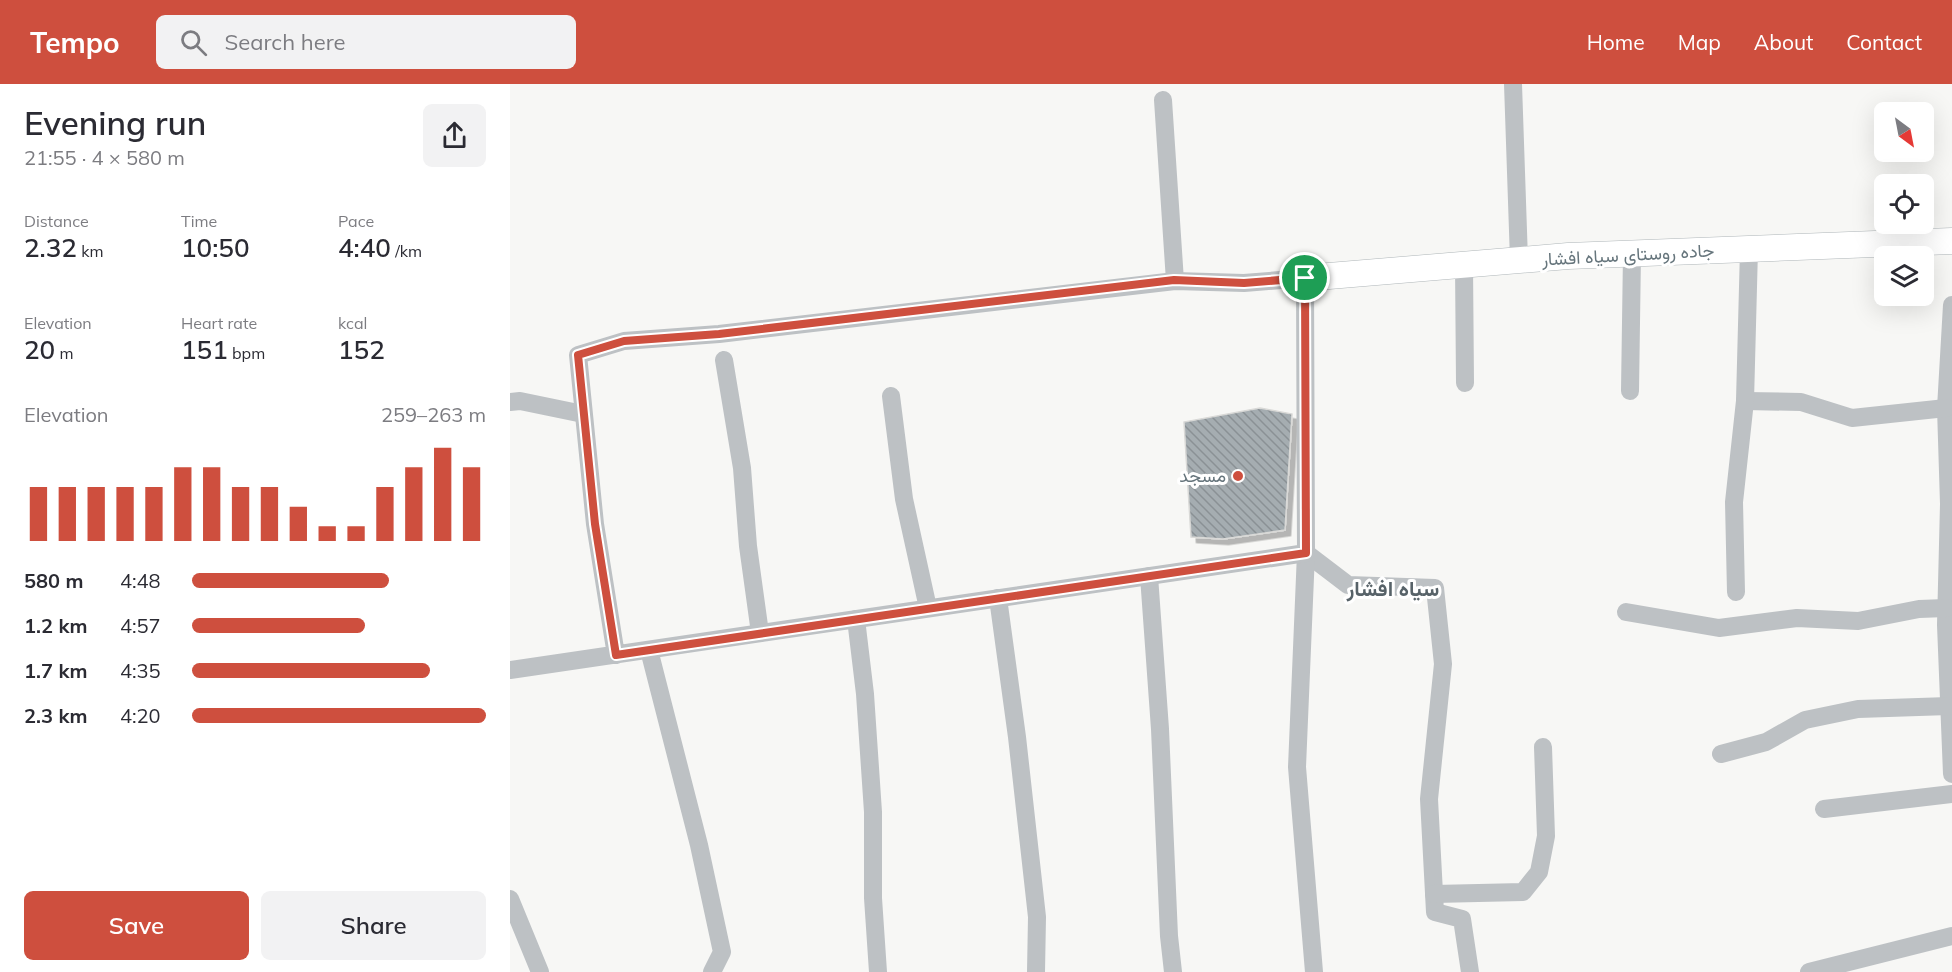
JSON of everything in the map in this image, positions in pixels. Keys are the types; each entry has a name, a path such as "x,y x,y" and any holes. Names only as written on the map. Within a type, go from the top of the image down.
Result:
{"street":[{"path":"1513,84 1519,260"},
{"path":"1163,100 1174,280"},
{"name":"جاده روستای سیاه افشار","path":"1305,278 1519,260 1952,241"},
{"path":"1736,592 1734,502 1745,401 1749,249"},
{"path":"1630,391 1632,254"},
{"path":"1464,265 1465,383"},
{"path":"616,655 595,524 578,355 624,341 719,334 1174,280 1244,283 1305,278 1306,553 1297,767 1314,972"},
{"path":"1952,305 1946,408 1949,504 1946,608 1952,774"},
{"path":"724,360 742,468 748,546 760,633"},
{"path":"891,396 904,499 927,609"},
{"path":"510,402 519,401 583,414"},
{"path":"1745,401 1801,402 1852,418 1946,408"},
{"path":"510,670 1306,553 1348,585 1435,588 1443,664 1429,799 1435,912 1462,919 1470,972"},
{"path":"1149,576 1160,729 1169,936 1173,972"},
{"path":"998,598 1017,737 1037,917 1036,972"},
{"path":"1626,612 1719,628 1797,618 1858,621 1919,609 1946,608"},
{"path":"856,619 865,694 873,812 873,898 878,972"},
{"path":"649,650 699,845 722,952 712,972"},
{"path":"1721,754 1766,742 1805,720 1858,709 1949,706"},
{"path":"1434,894 1523,892 1539,872 1545,836 1543,747"},
{"path":"1824,809 1952,794"},
{"path":"510,899 540,972"},
{"path":"1809,972 1952,936"}],"building":[{"name":"مسجد","path":"1260,408 1292,414 1285,530 1223,539 1191,537 1184,422"}],"place":[{"name":"مسجد","path":"1238,476"}],"district":[{"name":"سیاه افشار","path":"1393,589"}],"route":[{"path":"1305,278 1306,553 616,655 595,524 578,355 624,341 719,334 1174,280 1244,283 1305,278"}]}
